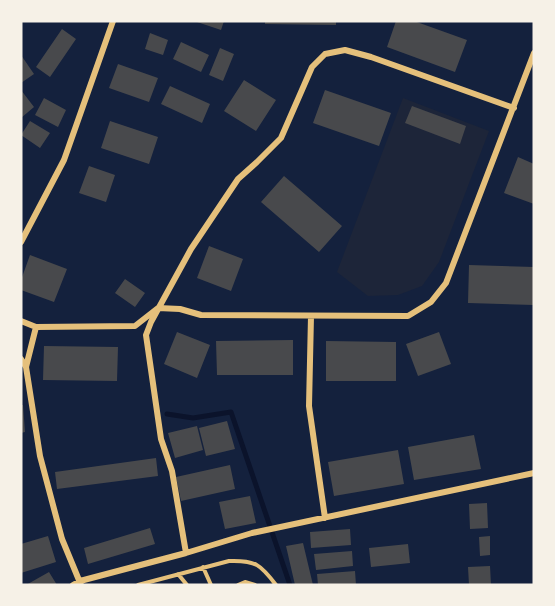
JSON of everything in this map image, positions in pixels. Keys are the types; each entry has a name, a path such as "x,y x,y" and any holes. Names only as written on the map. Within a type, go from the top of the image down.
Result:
{"street":[{"path":"22,239 64,160 113,21"},
{"path":"186,553 172,471 160,439 146,335 158,308 191,249 238,179 281,138 312,67 326,54 345,50 371,57 514,108"},
{"path":"21,321 36,327 135,326 158,308 180,309 201,315 408,316 431,302 446,283 534,53"},
{"path":"311,316 309,406 326,518"},
{"path":"36,327 26,367 40,456 62,539 78,584 252,533 534,473"},
{"path":"21,359 26,367"}],"lane":[{"path":"138,585 229,561 251,561 261,566 274,583 269,585"},
{"path":"203,567 211,585"},
{"path":"178,574 186,585"},
{"path":"238,585 245,582 255,585"}],"shaded area":[{"path":"403,98 489,131 439,262 422,286 398,295 368,296 337,272"}],"building":[{"path":"194,21 224,21 221,30"},
{"path":"265,21 336,21 336,25 265,24"},
{"path":"396,21 414,21 467,40 455,72 387,47"},
{"path":"62,29 76,39 50,77 36,67"},
{"path":"150,33 168,40 163,55 145,49"},
{"path":"181,42 209,55 201,72 173,59"},
{"path":"220,48 234,54 223,81 209,75"},
{"path":"21,55 34,74 21,83"},
{"path":"118,64 158,78 149,102 109,88"},
{"path":"244,80 276,100 256,131 224,111"},
{"path":"170,86 210,104 202,123 161,104"},
{"path":"21,90 34,107 21,118"},
{"path":"325,90 391,113 379,146 313,123"},
{"path":"44,98 66,110 58,127 35,115"},
{"path":"412,106 466,126 460,144 405,123"},
{"path":"30,121 50,133 40,148 21,135"},
{"path":"110,121 158,137 149,164 101,148"},
{"path":"518,157 534,164 534,204 504,193"},
{"path":"89,166 115,175 106,202 79,193"},
{"path":"284,176 342,226 319,252 261,202"},
{"path":"209,246 243,259 231,291 197,278"},
{"path":"30,255 67,269 54,302 21,290 21,280"},
{"path":"469,265 534,267 534,305 468,303"},
{"path":"125,279 145,293 135,307 115,293"},
{"path":"177,332 210,345 197,378 164,364"},
{"path":"439,332 451,364 418,376 406,344"},
{"path":"293,340 293,375 217,375 216,341"},
{"path":"326,341 396,342 396,381 326,381"},
{"path":"44,346 118,347 117,381 43,380"},
{"path":"21,405 23,405 25,432 21,433"},
{"path":"227,421 235,449 206,456 199,428"},
{"path":"197,426 203,450 175,458 168,433"},
{"path":"474,435 481,469 414,480 408,447"},
{"path":"398,450 404,484 334,496 328,462"},
{"path":"156,458 158,476 57,489 55,472"},
{"path":"230,465 235,489 181,501 176,477"},
{"path":"250,496 256,523 225,529 219,502"},
{"path":"487,503 488,528 470,529 469,504"},
{"path":"150,528 155,544 88,564 84,548"},
{"path":"350,529 351,545 311,548 310,532"},
{"path":"48,536 56,562 21,573 21,544"},
{"path":"490,536 490,555 480,556 479,537"},
{"path":"303,543 313,585 295,585 286,546"},
{"path":"408,544 410,563 371,567 369,548"},
{"path":"352,551 353,566 316,570 314,554"},
{"path":"490,566 491,585 469,585 468,567"},
{"path":"355,571 356,585 318,585 317,574"},
{"path":"49,572 57,585 26,585"}],"waterway":[{"path":"167,414 193,418 231,412 290,585"}]}
